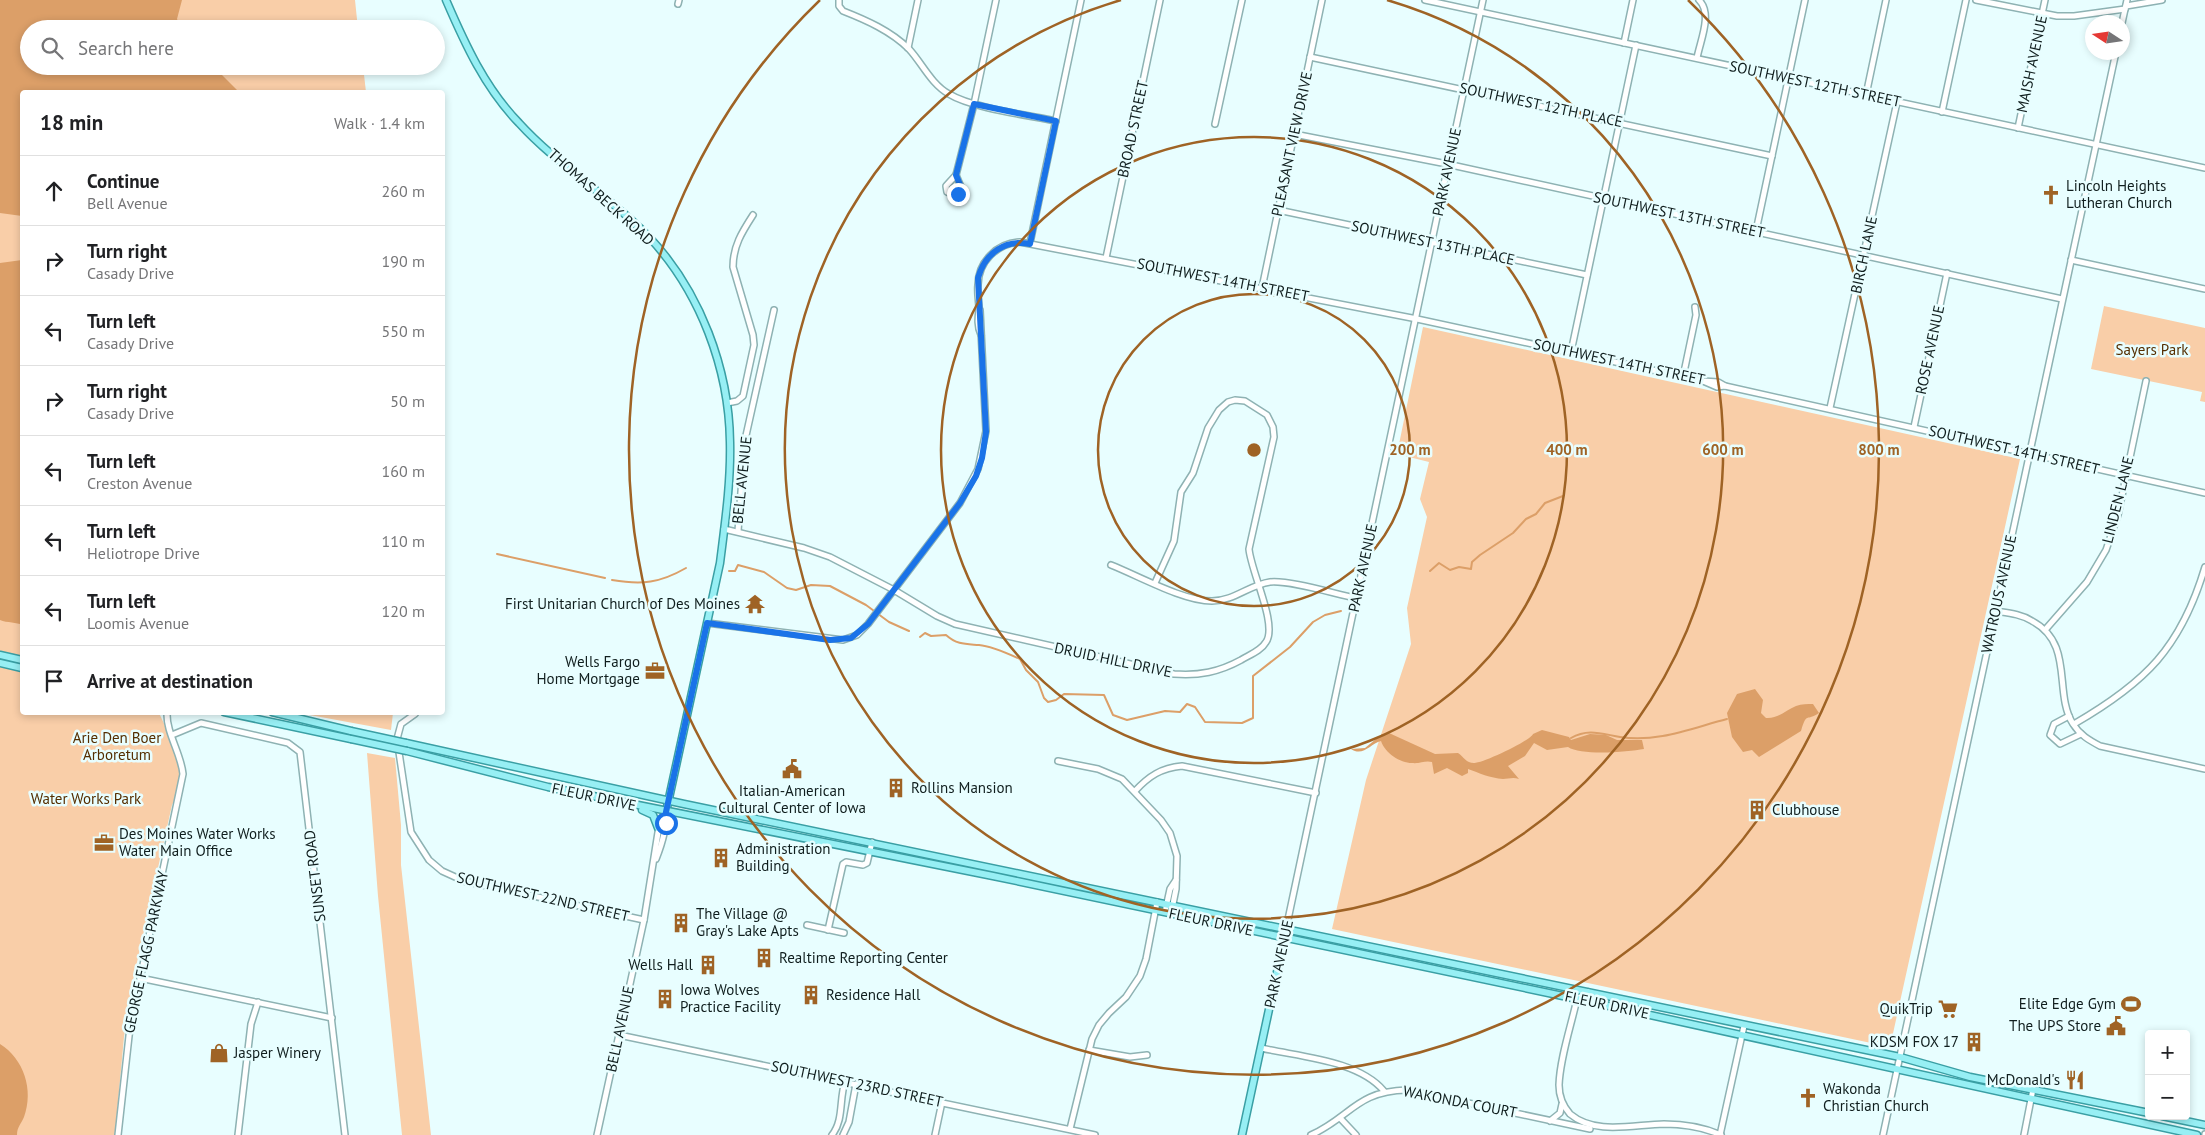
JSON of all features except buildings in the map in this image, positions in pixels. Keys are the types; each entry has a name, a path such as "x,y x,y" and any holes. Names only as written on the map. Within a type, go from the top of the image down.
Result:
{"main road":[{"name":"THOMAS BECK ROAD","path":"446,0 474,62 510,114 534,138 628,217 650,238 669,262 700,314 717,359 727,403 730,442 724,529"},
{"name":"BELL AVENUE","path":"666,812 720,563 724,529"},
{"path":"0,655 20,660"},
{"path":"0,663 20,668"},
{"name":"FLEUR DRIVE","path":"238,715 407,751 548,787 666,812 870,851 1577,999 2198,1135"},
{"name":"FLEUR DRIVE","path":"284,715 668,801 1900,1057 1970,1077 2145,1112"},
{"path":"620,802 649,813 656,820 658,828"},
{"name":"PARK AVENUE","path":"1242,1135 1286,929"},
{"path":"2179,1120 2205,1126"}],"street":[{"path":"839,0 843,11 883,30 908,48 943,90 961,100 974,104 1056,121"},
{"path":"908,48 918,0"},
{"path":"956,175 974,104 996,0"},
{"path":"1030,244 1081,0"},
{"name":"BROAD STREET","path":"1106,258 1160,0"},
{"path":"1215,124 1242,0"},
{"name":"PLEASANT VIEW DRIVE","path":"1262,288 1322,0"},
{"name":"SOUTHWEST 12TH STREET","path":"1425,0 2205,168"},
{"name":"PARK AVENUE","path":"1286,929 1417,319 1483,0"},
{"path":"1624,43 1634,0"},
{"path":"1697,58 1706,15 1704,6 1699,0"},
{"path":"1756,232 1805,0"},
{"path":"1866,95 1886,0"},
{"path":"1942,112 1966,0"},
{"path":"1976,0 2042,14 2074,16 2126,5 2162,0"},
{"name":"MAISH AVENUE","path":"2018,128 2045,0"},
{"path":"1571,352 1636,45"},
{"name":"SOUTHWEST 12TH PLACE","path":"1310,57 1772,156"},
{"name":"WATROUS AVENUE","path":"1883,1135 2114,60"},
{"name":"BIRCH LANE","path":"1830,408 1897,102"},
{"name":"SOUTHWEST 13TH STREET","path":"1294,134 1449,165 2062,299"},
{"name":"SOUTHWEST 13TH PLACE","path":"1278,210 1587,275"},
{"path":"727,403 737,401 743,396 754,345 753,335 733,267 733,256 739,236 753,215"},
{"name":"SOUTHWEST 14TH STREET","path":"707,623 843,640 857,635 876,614 967,493 982,458 986,419 978,278 980,270 988,258 996,250 1011,243 1030,244 1262,288 1417,319 1683,377 1718,382 1725,386 2205,493"},
{"path":"2071,260 2205,289"},
{"name":"ROSE AVENUE","path":"1914,427 1947,273"},
{"path":"1683,377 1696,315 1695,307"},
{"name":"BELL AVENUE","path":"724,529 738,531 745,440 774,310"},
{"name":"LINDEN LANE","path":"2045,630 2080,591 2097,566 2113,533 2146,381"},
{"name":"DRUID HILL DRIVE","path":"738,531 804,548 830,557 894,590 937,616 963,626 1184,675 1206,674 1226,668 1259,649 1266,642 1270,626 1250,562 1249,549 1274,437 1273,427 1267,415 1240,400 1228,402 1219,410 1208,428 1192,473 1181,492 1174,541 1156,583"},
{"path":"1111,565 1190,598 1211,601 1232,597 1258,585 1280,582 1356,598"},
{"path":"2074,724 2125,692 2157,662 2189,612 2205,567"},
{"path":"1995,611 2023,617 2033,621 2045,630 2057,649 2061,660 2069,716 2081,734 2100,746 2205,769"},
{"name":"GEORGE FLAGG PARKWAY","path":"118,1135 126,1054 140,978 182,783 182,762 172,735 168,715"},
{"name":"SOUTHWEST 22ND STREET","path":"413,715 404,720 398,728 398,748 411,832 429,860 442,871 464,881 644,920"},
{"path":"2069,716 2054,724 2050,735 2060,744 2081,734"},
{"name":"SUNSET ROAD","path":"172,735 197,723 207,724 288,743 300,752 345,1135"},
{"path":"1058,761 1110,773 1122,779 1161,820 1170,833 1177,856 1176,880 1168,913"},
{"path":"1135,791 1156,772 1182,766 1316,793"},
{"name":"BELL AVENUE","path":"653,864 660,848 666,812"},
{"name":"BELL AVENUE","path":"597,1135 644,920 658,828 660,820 666,812"},
{"path":"828,930 843,864 846,862 863,865 867,863 872,842"},
{"path":"1070,1129 1089,1050 1099,1025 1126,997 1140,976 1146,959 1157,902"},
{"path":"807,925 844,933"},
{"path":"140,978 332,1018"},
{"path":"1588,992 1577,999 1560,1076 1559,1090 1562,1102 1573,1118 1590,1129"},
{"path":"238,1135 251,1024 258,1002"},
{"path":"1720,1135 1744,1026"},
{"name":"SOUTHWEST 23RD STREET","path":"618,1035 1095,1135"},
{"path":"1261,1048 1355,1069 1373,1080 1384,1091"},
{"path":"1089,1050 1130,1057 1147,1055"},
{"path":"832,1135 838,1124 841,1093 845,1082"},
{"path":"843,1135 849,1122 856,1084"},
{"path":"2024,1135 2033,1089"},
{"name":"WAKONDA COURT","path":"1311,1135 1340,1118 1361,1101 1384,1091 1407,1090 1590,1129 1673,1124 1696,1127 1720,1135"},
{"path":"935,1135 942,1102"},
{"path":"1550,1120 1560,1113 1562,1102"},
{"path":"1340,1118 1356,1135"}],"green space":[{"path":"0,0 355,0 357,20 20,20 20,75 364,75 366,90 20,90 20,656 0,651"},
{"name":"Sayers Park","path":"2104,306 2205,328 2205,402 2200,401 2202,392 2091,369"},
{"path":"1423,327 2020,459 1890,1047 1332,929 1366,780 1411,644 1407,608 1427,517 1420,499 1429,462 1397,454"},
{"name":"Water Works Park","path":"0,667 20,672 20,715 160,715 178,758 180,781 172,805 133,980 124,1037 115,1135 0,1135"},
{"path":"310,715 393,715 391,730"},
{"path":"367,753 395,758 401,825 401,865 431,1135 402,1135 378,896"}],"shaded area":[{"path":"0,0 182,0 178,20 20,20 20,75 222,75 237,90 20,90 20,216 0,213"},
{"path":"20,260 20,624 0,620 0,263"},
{"path":"1755,689 1763,700 1761,713 1766,718 1774,717 1804,704 1813,704 1819,713 1806,719 1801,731 1759,757 1752,750 1743,752 1732,737 1727,713 1737,694"},
{"path":"1542,730 1569,737 1571,740 1590,734 1606,735 1617,740 1642,740 1644,749 1583,752 1568,747 1547,750 1534,743 1525,756 1508,766 1519,779 1503,779 1468,769 1468,773 1462,776 1447,768 1434,774 1432,762 1407,763 1389,753 1381,741 1363,751 1359,752 1351,749 1365,748 1382,734 1389,733 1435,754 1458,753 1467,761 1474,763 1486,760 1524,742 1533,734"},
{"path":"0,1044 8,1050 21,1067 27,1086 27,1107 17,1135 0,1135"}],"waterway":[{"path":"1430,571 1439,563 1450,570 1459,567 1471,569 1472,562 1513,533 1526,519 1536,514 1545,503 1563,496"},
{"path":"497,554 605,578"},
{"path":"729,571 735,571 738,565 764,572 787,588 796,590 811,585 830,586 866,605 889,622 909,631"},
{"path":"612,580 650,582 668,577 686,568"},
{"path":"920,637 925,633 931,636 946,635 958,642 1000,650 1020,659 1026,670 1038,682 1044,698 1048,702 1056,700 1064,694 1104,695 1113,715 1127,720 1165,711 1180,712 1187,704 1195,707 1205,722 1242,723 1253,718 1253,676 1290,647 1313,622 1325,615 1341,611"},
{"path":"1571,738 1589,732 1620,737 1647,738 1674,734 1727,719"}],"place":[{"name":"Lincoln Heights Lutheran Church","path":"2051,195"},
{"name":"First Unitarian Church of Des Moines","path":"755,604"},
{"name":"Wells Fargo Home Mortgage","path":"655,671"},
{"name":"Italian-American Cultural Center of Iowa","path":"792,769"},
{"name":"Rollins Mansion","path":"896,788"},
{"name":"Clubhouse","path":"1757,810"},
{"name":"Des Moines Water Works Water Main Office","path":"104,843"},
{"name":"Administration Building","path":"721,858"},
{"name":"The Village @ Gray's Lake Apts","path":"681,923"},
{"name":"Realtime Reporting Center","path":"764,958"},
{"name":"Wells Hall","path":"708,965"},
{"name":"Residence Hall","path":"811,995"},
{"name":"Iowa Wolves Practice Facility","path":"665,999"},
{"name":"Elite Edge Gym","path":"2131,1004"},
{"name":"QuikTrip","path":"1948,1009"},
{"name":"The UPS Store","path":"2116,1026"},
{"name":"KDSM FOX 17","path":"1974,1042"},
{"name":"Jasper Winery","path":"219,1053"},
{"name":"McDonald's","path":"2075,1080"},
{"name":"Wakonda Christian Church","path":"1808,1098"}],"route":[{"path":"666,823 666,812 707,623 830,640 847,640 857,635 878,612 960,503 976,476 985,445 986,432 978,278 984,263 996,250 1011,243 1030,244 1056,121 974,104 956,175 961,187 958,194"}],"park label":[{"name":"Arie Den Boer Arboretum","path":"117,746"}]}
